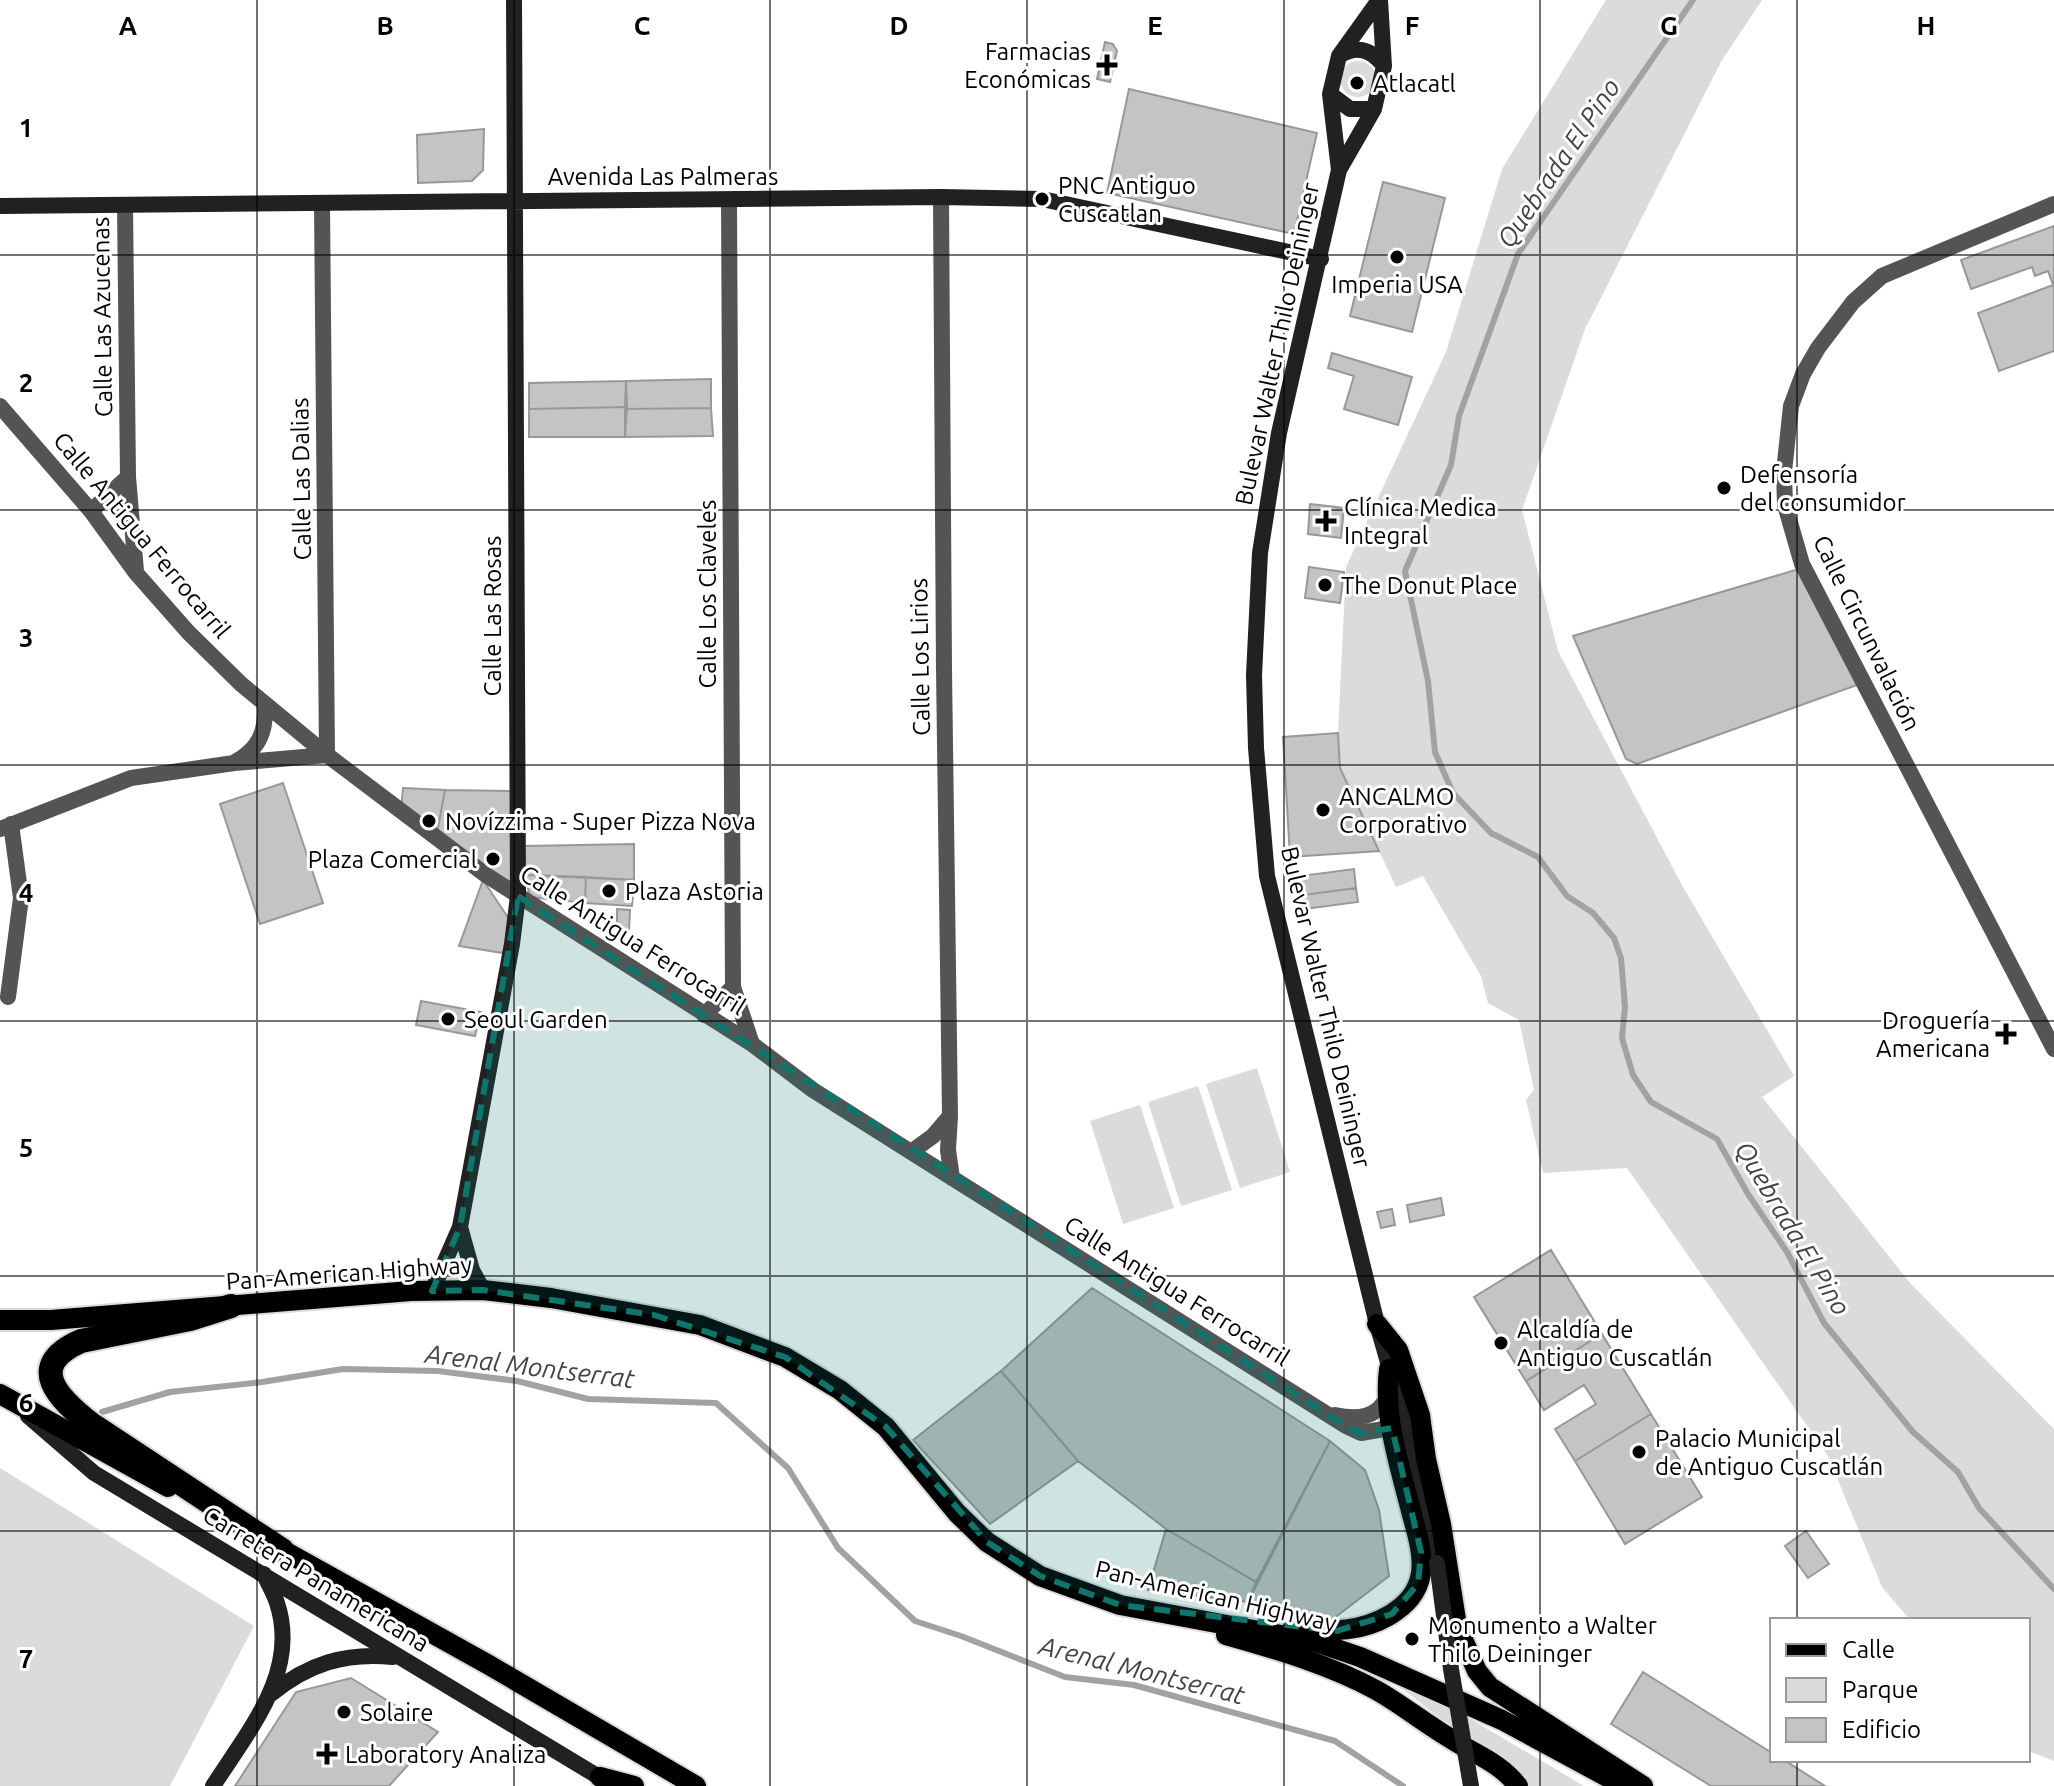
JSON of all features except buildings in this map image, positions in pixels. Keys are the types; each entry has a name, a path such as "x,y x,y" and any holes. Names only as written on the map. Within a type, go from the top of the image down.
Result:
{"highway":[{"path":"231,1306 190,1319 81,1341 67,1347 54,1363 51,1384 65,1403 102,1432 282,1550"}],"main road":[{"name":"Pan-American Highway","path":"0,1320 51,1320 432,1291 483,1290 551,1298 700,1325 785,1357 840,1390 886,1427 957,1513 987,1542 1040,1576 1120,1605 1313,1641 1360,1657 1502,1720 1624,1786"},
{"path":"1377,1324 1398,1350 1420,1415 1457,1626 1477,1671 1490,1687 1643,1786"},
{"path":"1170,1614 1244,1618 1337,1631 1372,1624 1410,1600 1421,1571 1421,1552 1399,1426 1388,1396 1389,1369"},
{"path":"2,1395 489,1665 696,1786"},
{"path":"1120,1605 1290,1655 1359,1681 1494,1763 1518,1786"},
{"path":"607,1782 634,1786"}],"street":[{"name":"Calle Las Rosas","path":"432,1291 460,1227 518,896 514,0"},
{"name":"Bulevar Walter Thilo Deininger","path":"1380,0 1339,56 1330,94 1339,170 1279,433 1260,553 1254,675 1256,748 1267,876 1389,1369 1399,1426 1437,1563 1471,1786"},
{"name":"Bulevar Walter Thilo Deininger","path":"1339,170 1374,109 1384,66 1380,0"},
{"path":"1339,56 1350,49 1364,49 1376,55 1384,66"},
{"path":"1330,94 1350,109 1374,109"},
{"name":"Avenida Las Palmeras","path":"0,206 941,197 1042,199 1321,259"},
{"name":"Calle Los Lirios","path":"941,197 948,1150 952,1178"},
{"name":"Calle Los Claveles","path":"729,200 733,987 752,1044"},
{"name":"Calle Las Dalias","path":"322,204 327,755"},
{"name":"Calle Circunvalación","path":"2054,204 1882,276 1853,302 1818,348 1803,374 1791,406 1784,472 1785,505 1802,564 2054,1049"},
{"name":"Calle Las Azucenas","path":"125,205 128,477 136,573"},
{"name":"Calle Antigua Ferrocarril","path":"0,406 20,425 91,511 136,573 188,632 265,706 486,875 752,1044 813,1090 1326,1413 1361,1433 1399,1426"},
{"path":"91,511 128,477"},
{"path":"234,763 258,745 264,732 265,706"},
{"path":"8,997 21,898 6,826 131,778 234,763 327,755"},
{"path":"704,1015 733,987"},
{"path":"911,1152 933,1136 950,1116"},
{"name":"Calle Las Rosas","path":"460,1227 472,1270 483,1290"},
{"path":"1389,1369 1399,1379 1426,1459"},
{"name":"Carretera Panamericana","path":"2,1395 94,1473 607,1782"},
{"name":"Calle Antigua Ferrocarril","path":"1326,1413 1353,1419 1369,1416 1384,1404 1388,1396"},
{"path":"213,1786 270,1696 281,1666 283,1634 277,1603 264,1574"},
{"path":"270,1696 292,1678 330,1661 372,1655 399,1658"}],"highlighted area":[{"path":"518,896 1346,1426 1361,1433 1392,1428 1421,1552 1418,1584 1392,1614 1337,1631 1120,1605 1040,1576 987,1542 886,1427 785,1357 654,1315 483,1290 432,1291 460,1227"}],"green space":[{"path":"1606,0 1762,0 1722,60 1585,329 1522,510 1558,651 1683,887 1794,1076 1762,1097 1910,1283 2054,1429 2054,1761 2030,1752 2030,1618 1908,1618 1882,1587 1828,1456 1627,1168 1543,1173 1526,1100 1534,1090 1519,1020 1488,1003 1481,976 1423,876 1396,887 1340,768 1338,733 1346,567 1446,352 1502,169"},
{"path":"1358,61 1371,66 1376,79 1371,92 1358,97 1345,92 1340,79 1345,66"},
{"path":"1257,1068 1290,1172 1240,1188 1206,1084"},
{"path":"1198,1086 1232,1190 1181,1206 1148,1102"},
{"path":"1140,1105 1174,1208 1123,1224 1090,1121"},
{"path":"0,1468 254,1626 170,1786 0,1786"},
{"path":"1396,1680 1430,1695 1584,1786 1525,1786 1504,1760 1448,1724 1397,1685"}],"waterway":[{"name":"Quebrada El Pino","path":"1693,0 1518,254 1459,416 1451,465 1405,571 1428,681 1435,752 1453,793 1491,833 1538,857 1567,896 1593,913 1614,938 1621,958 1625,1007 1622,1038 1633,1075 1651,1102 1717,1139 1748,1194 1787,1252 1824,1323 1913,1432 1958,1472 1979,1508 2054,1589"},
{"name":"Arenal Montserrat","path":"102,1412 170,1392 343,1369 438,1371 517,1381 588,1399 716,1403 788,1468 838,1548 915,1621 1065,1677 1134,1685 1335,1741 1403,1786"}],"place":[{"name":"Farmacias Económicas","path":"1107,65"},
{"name":"Atlacatl","path":"1357,83"},
{"name":"PNC Antiguo Cuscatlan","path":"1042,199"},
{"name":"Imperia USA","path":"1397,257"},
{"name":"Defensoría del consumidor","path":"1724,488"},
{"name":"Clínica Medica Integral","path":"1326,521"},
{"name":"The Donut Place","path":"1325,585"},
{"name":"ANCALMO Corporativo","path":"1323,810"},
{"name":"Novízzima - Super Pizza Nova","path":"429,821"},
{"name":"Plaza Comercial","path":"493,859"},
{"name":"Plaza Astoria","path":"609,891"},
{"name":"Seoul Garden","path":"448,1019"},
{"name":"Droguería Americana","path":"2006,1034"},
{"name":"Alcaldía de Antiguo Cuscatlán","path":"1501,1343"},
{"name":"Palacio Municipal de Antiguo Cuscatlán","path":"1639,1452"},
{"name":"Monumento a Walter Thilo Deininger","path":"1412,1639"},
{"name":"Solaire","path":"344,1712"},
{"name":"Laboratory Analiza","path":"327,1754"}]}
